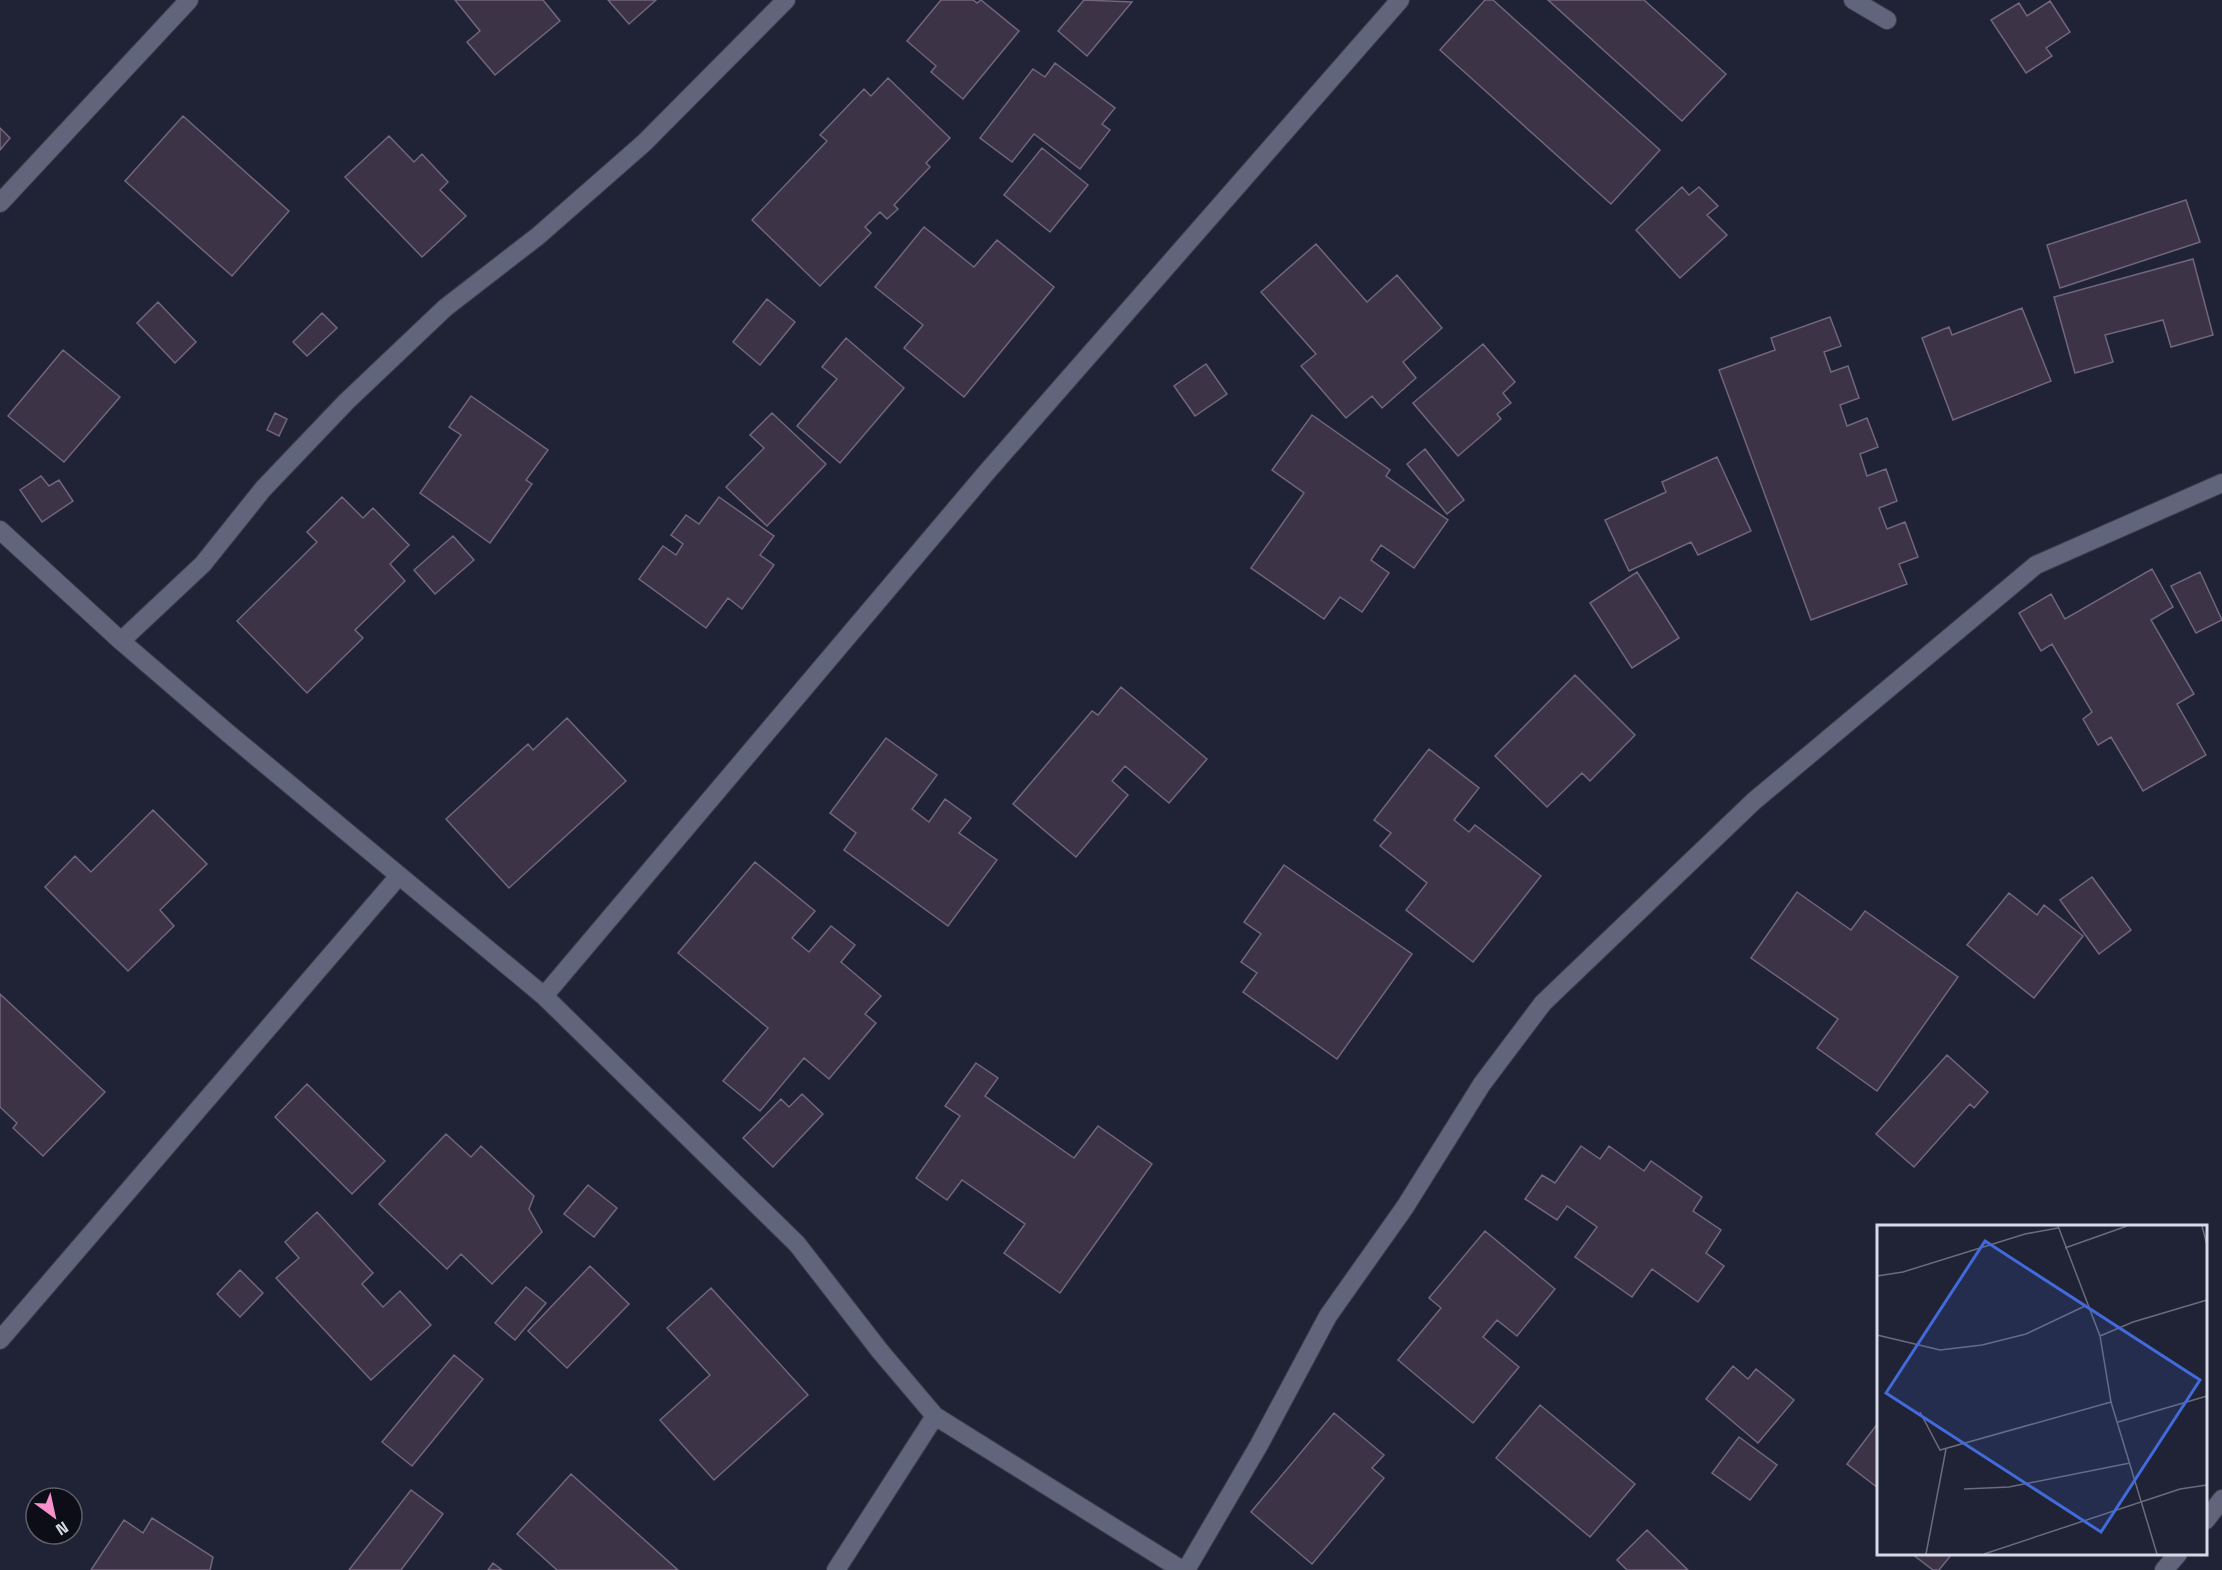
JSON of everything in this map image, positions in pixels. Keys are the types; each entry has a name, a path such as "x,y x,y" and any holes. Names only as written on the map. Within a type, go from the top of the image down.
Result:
{"street":[{"path":"0,203 189,0"},
{"path":"121,641 203,564 263,489 346,402 444,308 538,236 644,143 786,0"},
{"path":"544,996 986,473 1400,0"},
{"path":"1853,0 1887,20"},
{"path":"0,530 121,641 398,877 544,996 797,1244 934,1416 1184,1570 1259,1445 1328,1316 1405,1208 1482,1084 1543,1003 1754,801 2036,565 2222,483"},
{"path":"0,1340 398,877"},
{"path":"836,1570 934,1416"},
{"path":"2207,1518 2222,1499"},
{"path":"2164,1570 2177,1555"}],"building":[{"path":"455,0 543,0 560,21 495,75 467,42 480,31"},
{"path":"608,0 656,0 629,24"},
{"path":"941,0 973,0 977,3 981,0 1019,31 963,99 931,72 936,66 907,41"},
{"path":"1084,0 1132,2 1087,56 1058,31"},
{"path":"1485,0 1493,0 1660,150 1611,204 1440,50"},
{"path":"1548,0 1644,0 1726,74 1682,121"},
{"path":"2050,1 2070,32 2046,48 2052,56 2026,73 1991,20 2019,3 2027,16"},
{"path":"1055,63 1115,108 1102,124 1110,130 1080,169 1034,134 1012,162 980,138 1033,69 1045,77"},
{"path":"888,78 950,138 926,163 930,167 894,205 898,209 887,219 880,212 865,227 871,233 820,286 752,220 827,141 820,135 864,89 871,96"},
{"path":"183,116 289,211 232,276 125,181"},
{"path":"0,128 10,138 0,150"},
{"path":"389,136 414,162 422,154 448,182 440,190 466,216 422,257 345,177"},
{"path":"1042,148 1088,185 1050,232 1004,195"},
{"path":"1682,187 1689,195 1699,187 1718,206 1707,215 1727,235 1680,278 1636,230"},
{"path":"2186,200 2200,242 2060,288 2047,245"},
{"path":"924,227 974,267 997,240 1054,287 964,397 904,348 923,325 875,287"},
{"path":"1316,244 1367,302 1397,275 1442,328 1403,362 1416,378 1382,408 1372,396 1346,418 1301,366 1316,354 1261,292"},
{"path":"2193,259 2213,335 2171,347 2163,320 2105,335 2113,362 2075,373 2054,297"},
{"path":"767,299 795,322 760,365 733,342"},
{"path":"158,302 196,342 175,363 137,323"},
{"path":"2022,308 2051,381 1953,420 1922,338 1949,327 1952,335"},
{"path":"322,313 337,328 307,356 293,342"},
{"path":"1830,317 1841,346 1824,352 1831,372 1848,366 1859,398 1840,405 1847,426 1867,418 1878,447 1860,454 1867,476 1886,469 1897,501 1879,508 1887,529 1905,522 1918,557 1899,564 1907,584 1811,620 1719,370 1775,350 1771,338"},
{"path":"846,338 904,388 840,463 797,426 837,379 822,367"},
{"path":"1483,344 1515,382 1503,393 1511,403 1497,414 1501,419 1458,456 1413,403"},
{"path":"63,350 120,397 64,462 8,416"},
{"path":"1206,364 1227,394 1195,416 1174,386"},
{"path":"471,396 548,450 526,480 532,484 490,543 420,493 461,435 449,427"},
{"path":"275,413 287,419 279,436 267,430"},
{"path":"772,413 826,464 767,526 726,487 764,448 750,435"},
{"path":"1312,415 1390,470 1386,476 1448,520 1414,568 1381,545 1371,560 1389,573 1362,612 1340,597 1324,619 1251,568 1304,493 1272,470"},
{"path":"1425,449 1464,500 1447,514 1407,464"},
{"path":"1717,457 1751,531 1698,555 1691,542 1629,571 1605,520 1666,492 1662,482"},
{"path":"41,476 49,486 59,480 73,501 42,522 20,490"},
{"path":"342,497 363,518 373,508 409,545 390,564 405,581 355,630 363,638 307,693 237,621 317,542 307,532"},
{"path":"719,497 774,536 760,555 774,565 742,609 728,598 706,628 639,579 663,546 676,555 683,544 671,535 686,515 699,524"},
{"path":"453,536 474,560 435,594 414,570"},
{"path":"2152,569 2173,607 2151,620 2194,694 2177,704 2206,755 2143,791 2111,737 2098,745 2083,719 2092,712 2052,644 2041,651 2019,613 2051,594 2065,619"},
{"path":"1637,572 1679,638 1632,668 1590,603"},
{"path":"2200,572 2222,620 2196,633 2171,586"},
{"path":"1575,675 1635,735 1590,781 1582,773 1547,807 1495,756"},
{"path":"1121,687 1207,759 1169,803 1125,766 1112,781 1128,795 1076,857 1013,804 1092,711 1098,715"},
{"path":"567,718 626,781 509,888 446,819 528,744 533,750"},
{"path":"886,738 937,775 912,809 929,822 945,799 971,818 959,833 997,860 948,926 844,850 856,833 830,813"},
{"path":"1429,749 1479,788 1454,820 1469,832 1475,825 1541,876 1473,962 1406,910 1427,883 1380,846 1391,833 1374,820"},
{"path":"153,810 207,864 160,910 174,926 128,971 45,887 75,856 91,872"},
{"path":"755,862 815,911 792,938 809,952 831,926 855,945 841,962 881,996 865,1014 876,1023 829,1079 804,1058 760,1111 723,1081 768,1028 678,953"},
{"path":"1284,865 1412,954 1337,1059 1243,992 1257,973 1241,962 1261,934 1244,922"},
{"path":"2092,877 2131,930 2099,954 2060,900"},
{"path":"1797,892 1851,930 1865,911 1958,977 1877,1091 1817,1048 1838,1019 1751,958"},
{"path":"2009,893 2037,915 2044,905 2083,936 2034,998 1967,945"},
{"path":"0,994 105,1092 43,1156 13,1128 17,1123 0,1107"},
{"path":"1947,1055 1988,1092 1974,1108 1970,1104 1914,1167 1876,1134"},
{"path":"976,1063 998,1078 985,1096 1074,1158 1098,1126 1152,1164 1060,1293 1004,1253 1025,1224 962,1180 947,1200 916,1178 960,1116 945,1106"},
{"path":"307,1084 385,1161 352,1194 275,1117"},
{"path":"802,1094 823,1114 773,1167 743,1138 781,1099 789,1107"},
{"path":"446,1134 471,1157 481,1146 534,1196 529,1209 542,1232 492,1284 461,1254 447,1269 379,1204"},
{"path":"1581,1146 1600,1159 1609,1146 1644,1171 1651,1161 1702,1197 1693,1211 1721,1230 1706,1253 1724,1266 1698,1302 1652,1269 1632,1297 1575,1257 1597,1227 1567,1206 1557,1220 1525,1199 1542,1175 1555,1183"},
{"path":"588,1185 617,1208 594,1237 564,1214"},
{"path":"317,1212 373,1273 362,1284 383,1307 400,1291 431,1325 371,1380 276,1278 299,1258 285,1242"},
{"path":"1485,1231 1555,1289 1517,1336 1497,1320 1483,1337 1519,1367 1473,1423 1398,1360 1441,1308 1429,1298"},
{"path":"590,1266 629,1304 567,1368 528,1331"},
{"path":"240,1270 263,1293 240,1317 217,1294"},
{"path":"526,1287 546,1303 515,1340 495,1323"},
{"path":"711,1288 808,1395 714,1480 660,1420 710,1375 667,1328"},
{"path":"454,1355 483,1379 412,1466 382,1442"},
{"path":"1733,1366 1748,1379 1756,1369 1794,1400 1758,1443 1706,1399"},
{"path":"1540,1405 1635,1484 1590,1537 1496,1458"},
{"path":"1334,1413 1384,1455 1372,1468 1384,1478 1312,1564 1251,1512"},
{"path":"1877,1424 1877,1487 1847,1464"},
{"path":"1739,1437 1777,1465 1750,1500 1712,1473"},
{"path":"571,1474 678,1570 557,1570 517,1534"},
{"path":"411,1490 443,1514 401,1570 349,1570"},
{"path":"152,1518 213,1557 210,1570 91,1570 124,1520 143,1533"},
{"path":"1647,1530 1688,1570 1627,1570 1617,1560"},
{"path":"1913,1555 1951,1555 1939,1570 1933,1570"},
{"path":"493,1563 502,1570 488,1570"}]}
